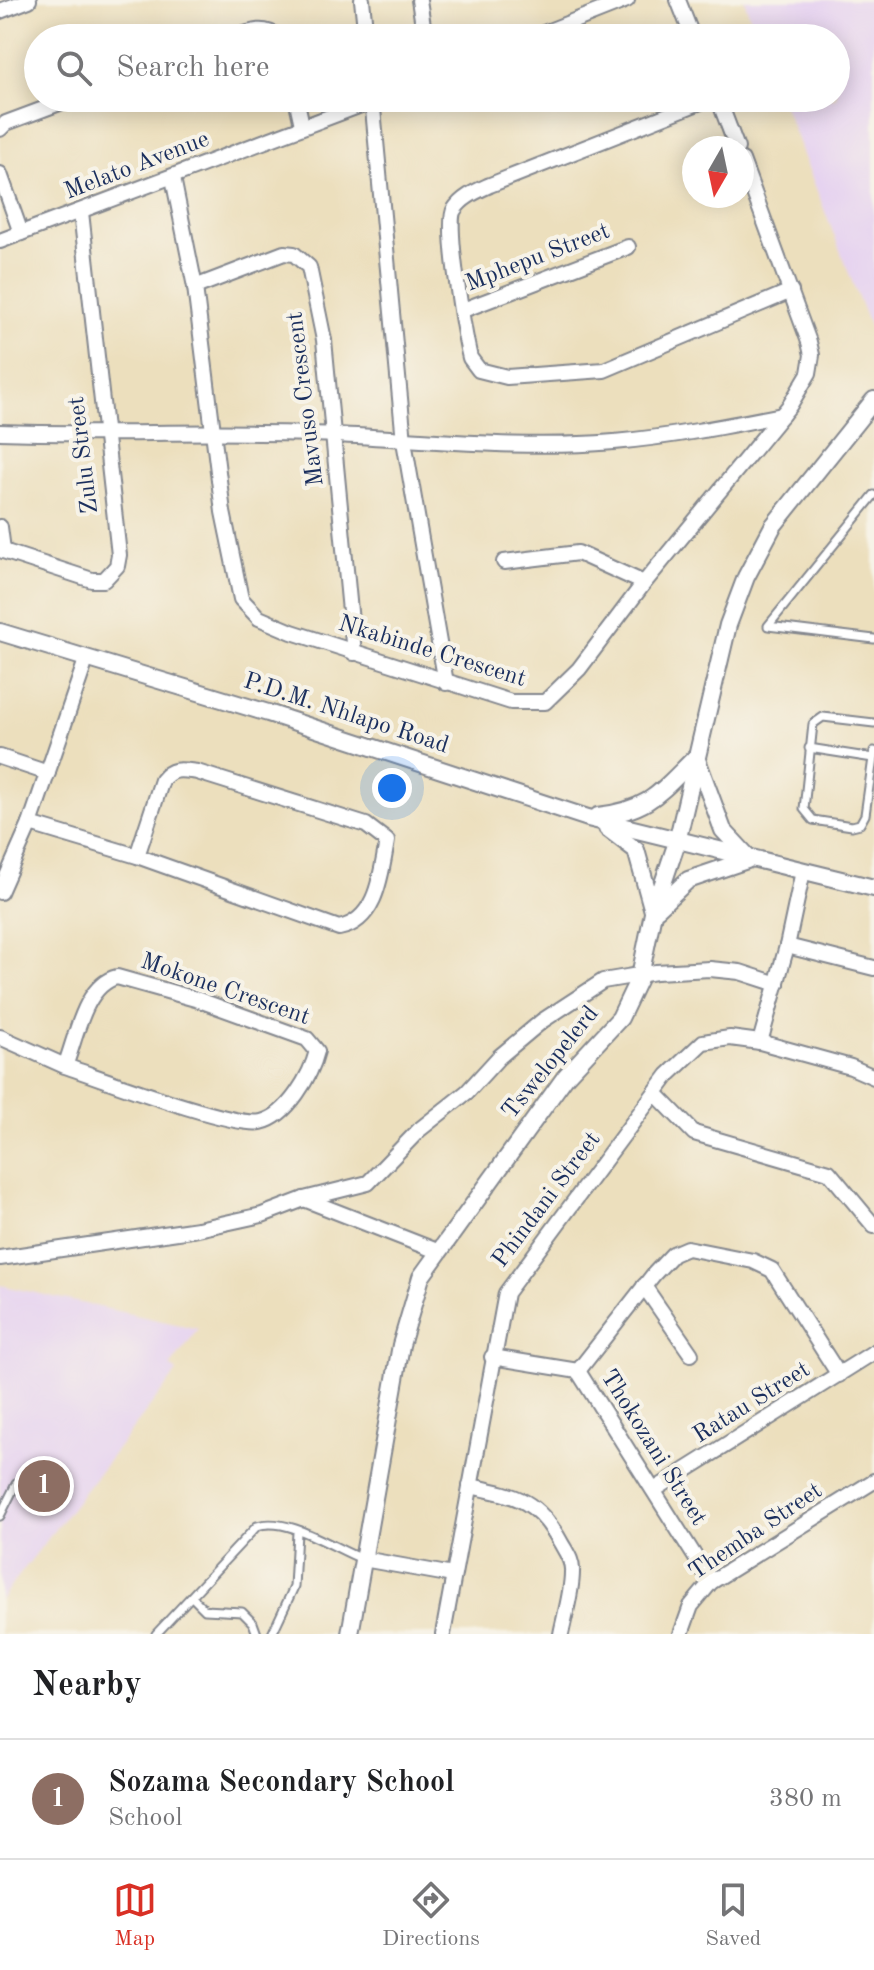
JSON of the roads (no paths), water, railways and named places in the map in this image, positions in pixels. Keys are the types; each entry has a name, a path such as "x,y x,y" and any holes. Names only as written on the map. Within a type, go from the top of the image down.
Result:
{"street":[{"path":"0,11 29,0"},
{"path":"362,0 365,24"},
{"path":"419,0 423,24"},
{"path":"566,24 627,0"},
{"path":"678,0 687,24"},
{"path":"0,129 6,123 35,112"},
{"path":"299,112 302,125"},
{"name":"Melato Avenue","path":"0,241 173,178 338,112"},
{"path":"375,112 404,441 446,683"},
{"path":"676,112 466,197 454,208 450,224 470,358 479,370 507,377 562,375 624,363 791,291"},
{"path":"723,112 732,136"},
{"path":"0,174 21,233"},
{"name":"Nkabinde Crescent","path":"173,178 195,287 212,435 241,599 259,618 354,653 511,702 545,702 579,669 805,383 812,355 754,192"},
{"name":"Zulu Street","path":"1,550 92,580 104,580 112,575 119,555 103,436 81,212"},
{"name":"Mphepu Street","path":"463,310 628,247"},
{"name":"Mavuso Crescent","path":"195,287 284,253 294,254 305,262 314,288 324,340 354,653"},
{"name":"Tswelopelerd","path":"350,1634 408,1314 421,1277 566,1076 620,1018 640,976 653,913 677,842 728,625 746,577 773,526 874,400"},
{"path":"0,432 103,436 334,435 404,441 612,442 782,415"},
{"path":"0,527 1,550"},
{"path":"504,562 578,553 644,583"},
{"name":"P.D.M. Nhlapo Road","path":"0,632 268,713 588,818 750,859 874,884"},
{"path":"0,892 30,824 86,660"},
{"path":"0,757 48,773"},
{"path":"696,757 723,830 750,859 688,880 653,913 636,850 619,834 588,818 629,812 653,801 696,757"},
{"path":"30,824 137,856 339,928 360,920 370,907 387,841 366,825 197,772 178,769 168,772 162,780 137,856"},
{"path":"760,1042 787,946 803,871"},
{"path":"787,946 874,968"},
{"path":"0,1258 198,1229 262,1215 304,1199 368,1183 419,1130 467,1092 499,1057 542,1021 603,981 710,969 740,972 777,984"},
{"name":"Mokone Crescent","path":"0,1037 65,1066 232,1120 258,1123 282,1111 307,1075 317,1051 307,1039 199,1000 117,977 99,987 91,999 65,1066"},
{"name":"Phindani Street","path":"443,1634 502,1304 511,1283 668,1075 703,1042 730,1038 760,1042 851,1067 874,1077"},
{"path":"656,1094 694,1133 829,1172 874,1226"},
{"path":"304,1199 437,1251"},
{"path":"578,1371 644,1286 673,1254 687,1248 765,1265 788,1291 839,1375"},
{"path":"644,1286 691,1354"},
{"name":"Ratau Street","path":"654,1490 874,1352"},
{"name":"Thokozani Street","path":"492,1357 578,1371 711,1582"},
{"name":"Themba Street","path":"681,1634 691,1606 711,1582 874,1481"},
{"path":"470,1486 520,1498 539,1509 554,1531 569,1558 572,1573 561,1634"},
{"path":"363,1559 453,1575"}],"lane":[{"path":"874,495 768,626 874,639"},
{"path":"874,723 823,717 813,724 803,801 807,816 813,820 852,826 860,824 865,815 874,751"},
{"path":"809,748 873,758"},
{"path":"0,1516 16,1484"},
{"path":"156,1634 257,1526 273,1524 322,1538 363,1559"},
{"path":"272,1634 290,1602 294,1587 297,1532"},
{"path":"192,1597 205,1610 242,1612 253,1623 257,1634"}],"place":[{"name":"Sozama Secondary School","path":"44,1486"}]}
